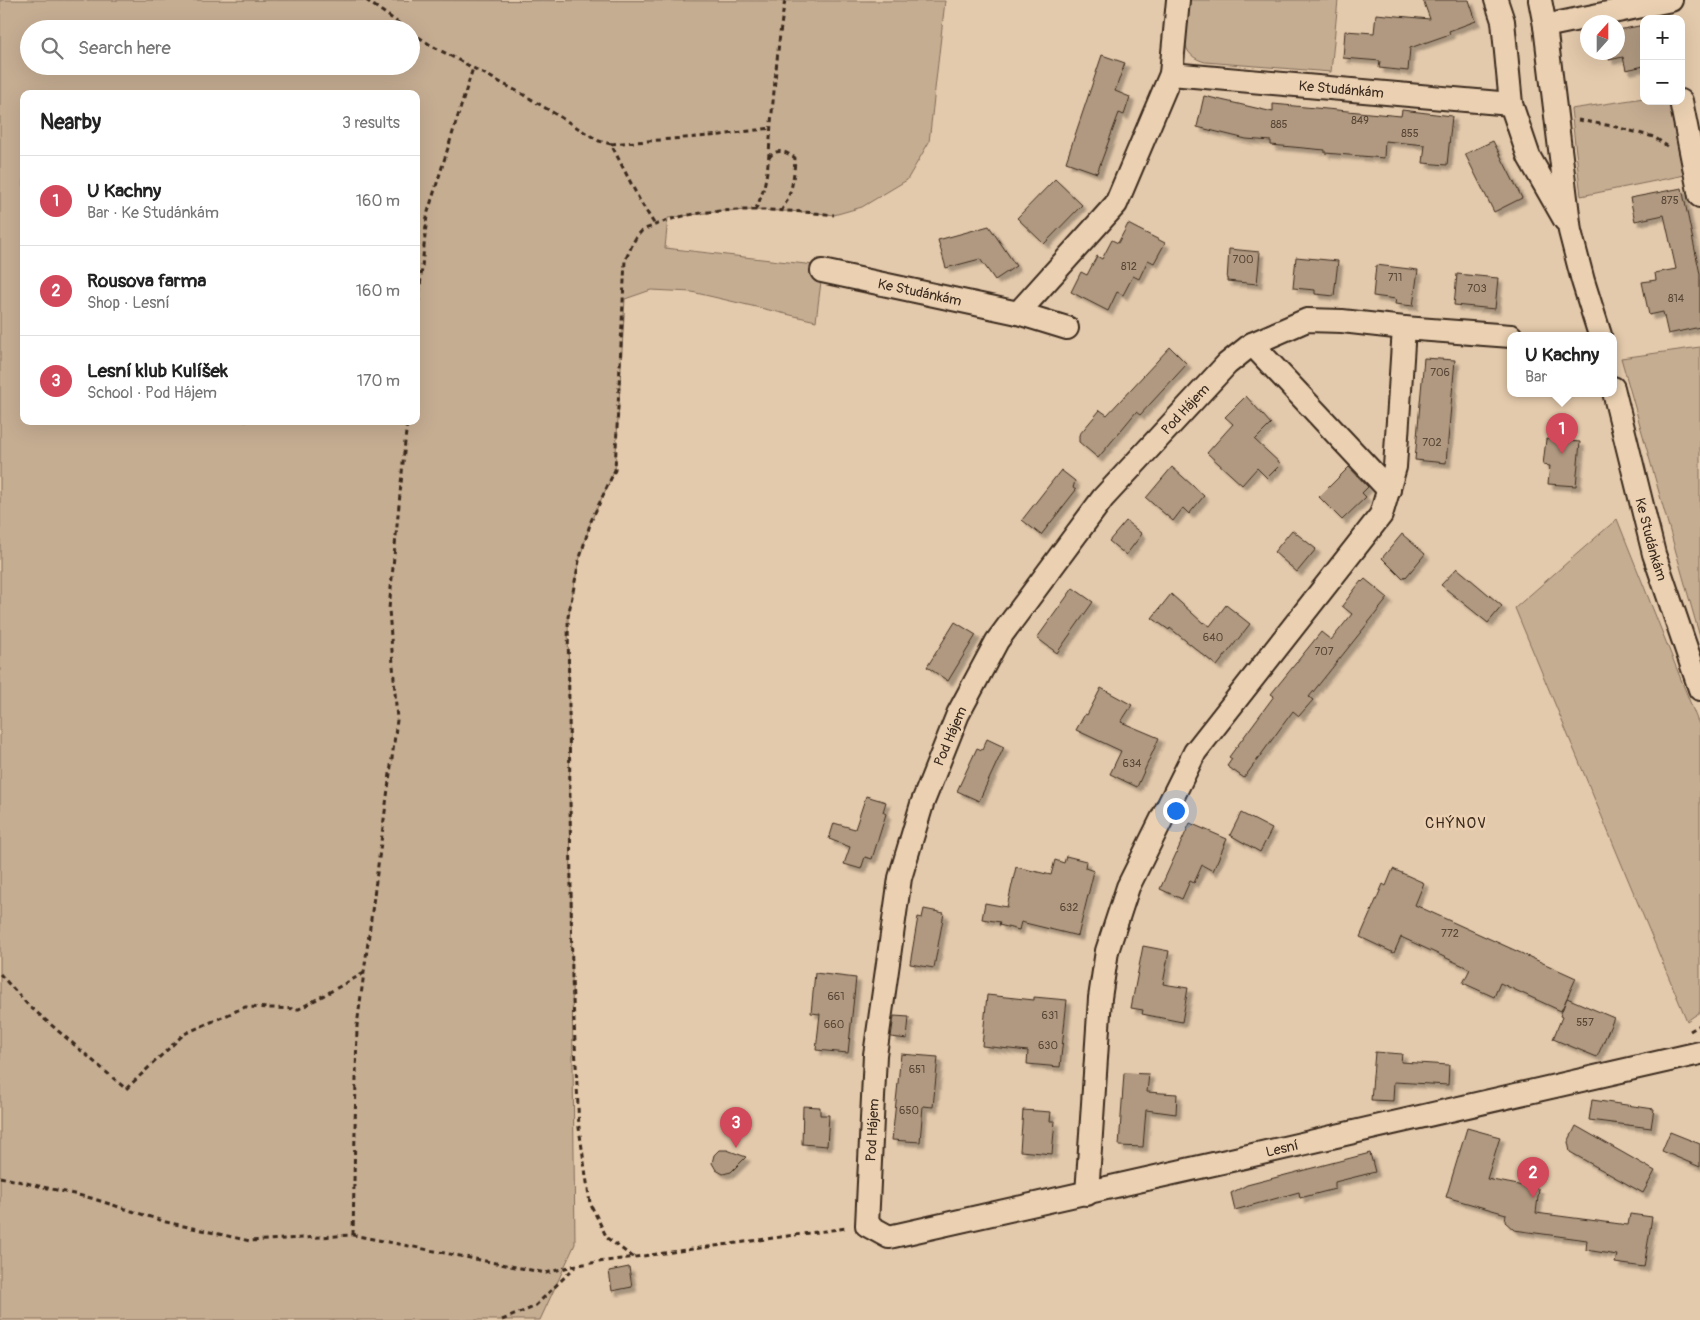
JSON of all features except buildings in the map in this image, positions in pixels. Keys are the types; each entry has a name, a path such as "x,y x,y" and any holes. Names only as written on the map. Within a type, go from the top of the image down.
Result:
{"street":[{"path":"1018,313 1116,204 1171,74 1178,0"},
{"path":"1496,0 1503,20 1512,104 1529,157 1570,231"},
{"path":"1540,0 1546,26 1570,231 1582,280 1599,332"},
{"path":"1546,26 1665,7"},
{"name":"Ke Studánkám","path":"1171,74 1512,104"},
{"path":"1682,105 1700,196"},
{"name":"Ke Studánkám","path":"822,271 1018,313 1067,328"},
{"name":"Pod Hájem","path":"867,1225 875,1055 900,878 922,804 958,714 996,641 1103,498 1227,364 1252,344 1307,320 1342,321 1507,336"},
{"path":"1087,1194 1100,998 1108,951 1128,888 1194,752 1381,515 1395,467 1404,328"},
{"path":"1252,344 1389,490"},
{"name":"Ke Studánkám","path":"1615,397 1654,554 1700,689"},
{"name":"Lesní","path":"867,1225 889,1237 1087,1194 1700,1053"}],"path":[{"path":"366,0 394,20"},
{"path":"755,210 761,199 768,161 780,29 785,0"},
{"path":"420,38 533,100 599,141 612,144 721,135 771,128"},
{"path":"420,288 427,216 473,68"},
{"path":"1556,112 1581,122 1612,126 1654,137 1693,163"},
{"path":"612,144 640,201 655,225"},
{"path":"768,161 771,154 777,152 787,152 796,158 791,191 787,203 781,211"},
{"path":"633,1257 607,1238 590,1203 579,1128 572,978 568,617 579,561 592,521 615,470 626,260 640,232 668,218 721,211 755,210 834,215"},
{"path":"353,1235 357,1026 397,720 389,609 407,425"},
{"path":"0,974 28,1005 126,1089 184,1034 245,1007 299,1009 364,973"},
{"path":"0,1177 91,1198 166,1222 250,1241 353,1235 546,1273 576,1265 867,1225"},
{"path":"502,1320 534,1307 576,1265"}],"shaded area":[{"path":"0,0 945,1 929,142 907,180 862,207 834,215 755,210 721,211 668,218 665,248 823,266 816,321 692,292 651,290 625,299 615,470 591,521 579,561 568,617 575,1244 540,1320 0,1320"},
{"path":"1188,0 1338,0 1331,72 1205,62 1197,59 1189,52 1185,41"},
{"path":"1640,99 1640,105 1682,105 1695,173 1581,196 1571,109"},
{"path":"1700,347 1700,637 1621,358"},
{"path":"1617,519 1700,727 1700,1012 1687,1021 1515,608"}],"place":[{"name":"U Kachny","path":"1562,454"},
{"name":"Lesní klub Kulíšek","path":"736,1148"},
{"name":"Rousova farma","path":"1533,1198"}],"district":[{"name":"CHÝNOV","path":"1456,823"}]}
